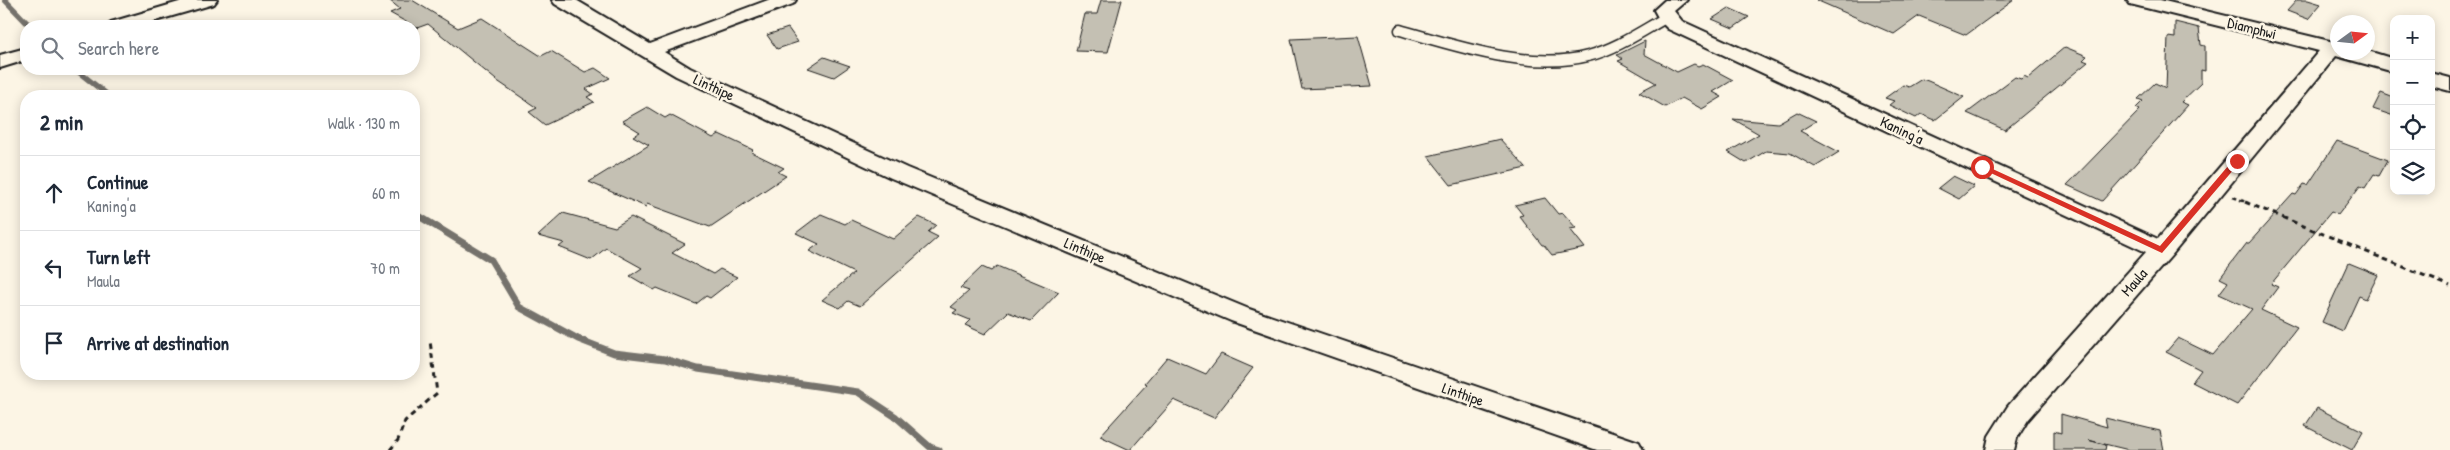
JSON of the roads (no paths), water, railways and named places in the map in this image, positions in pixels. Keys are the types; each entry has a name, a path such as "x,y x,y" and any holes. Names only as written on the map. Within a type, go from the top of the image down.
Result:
{"street":[{"path":"139,20 207,0"},
{"name":"Linthipe","path":"562,0 647,52 691,76 899,173 1240,315 1630,450"},
{"path":"647,52 786,0"},
{"name":"Diamphwi","path":"2138,0 2330,48"},
{"name":"Kaning'a","path":"1672,9 1684,29 2162,250"},
{"path":"0,62 20,56"},
{"name":"Maula","path":"2000,450 2003,436 2018,412 2162,250 2213,189 2330,60"},
{"name":"Diamphwi","path":"2373,60 2390,65"},
{"path":"2435,80 2450,85"}],"lane":[{"path":"1400,30 1481,51 1550,60 1569,59 1603,51 1672,9"}],"waterway":[{"path":"5,0 24,20"},
{"path":"83,75 101,90"},
{"path":"420,217 491,260 519,307 578,339 614,353 665,359 698,369 858,392 896,417 930,447 939,450"}]}
